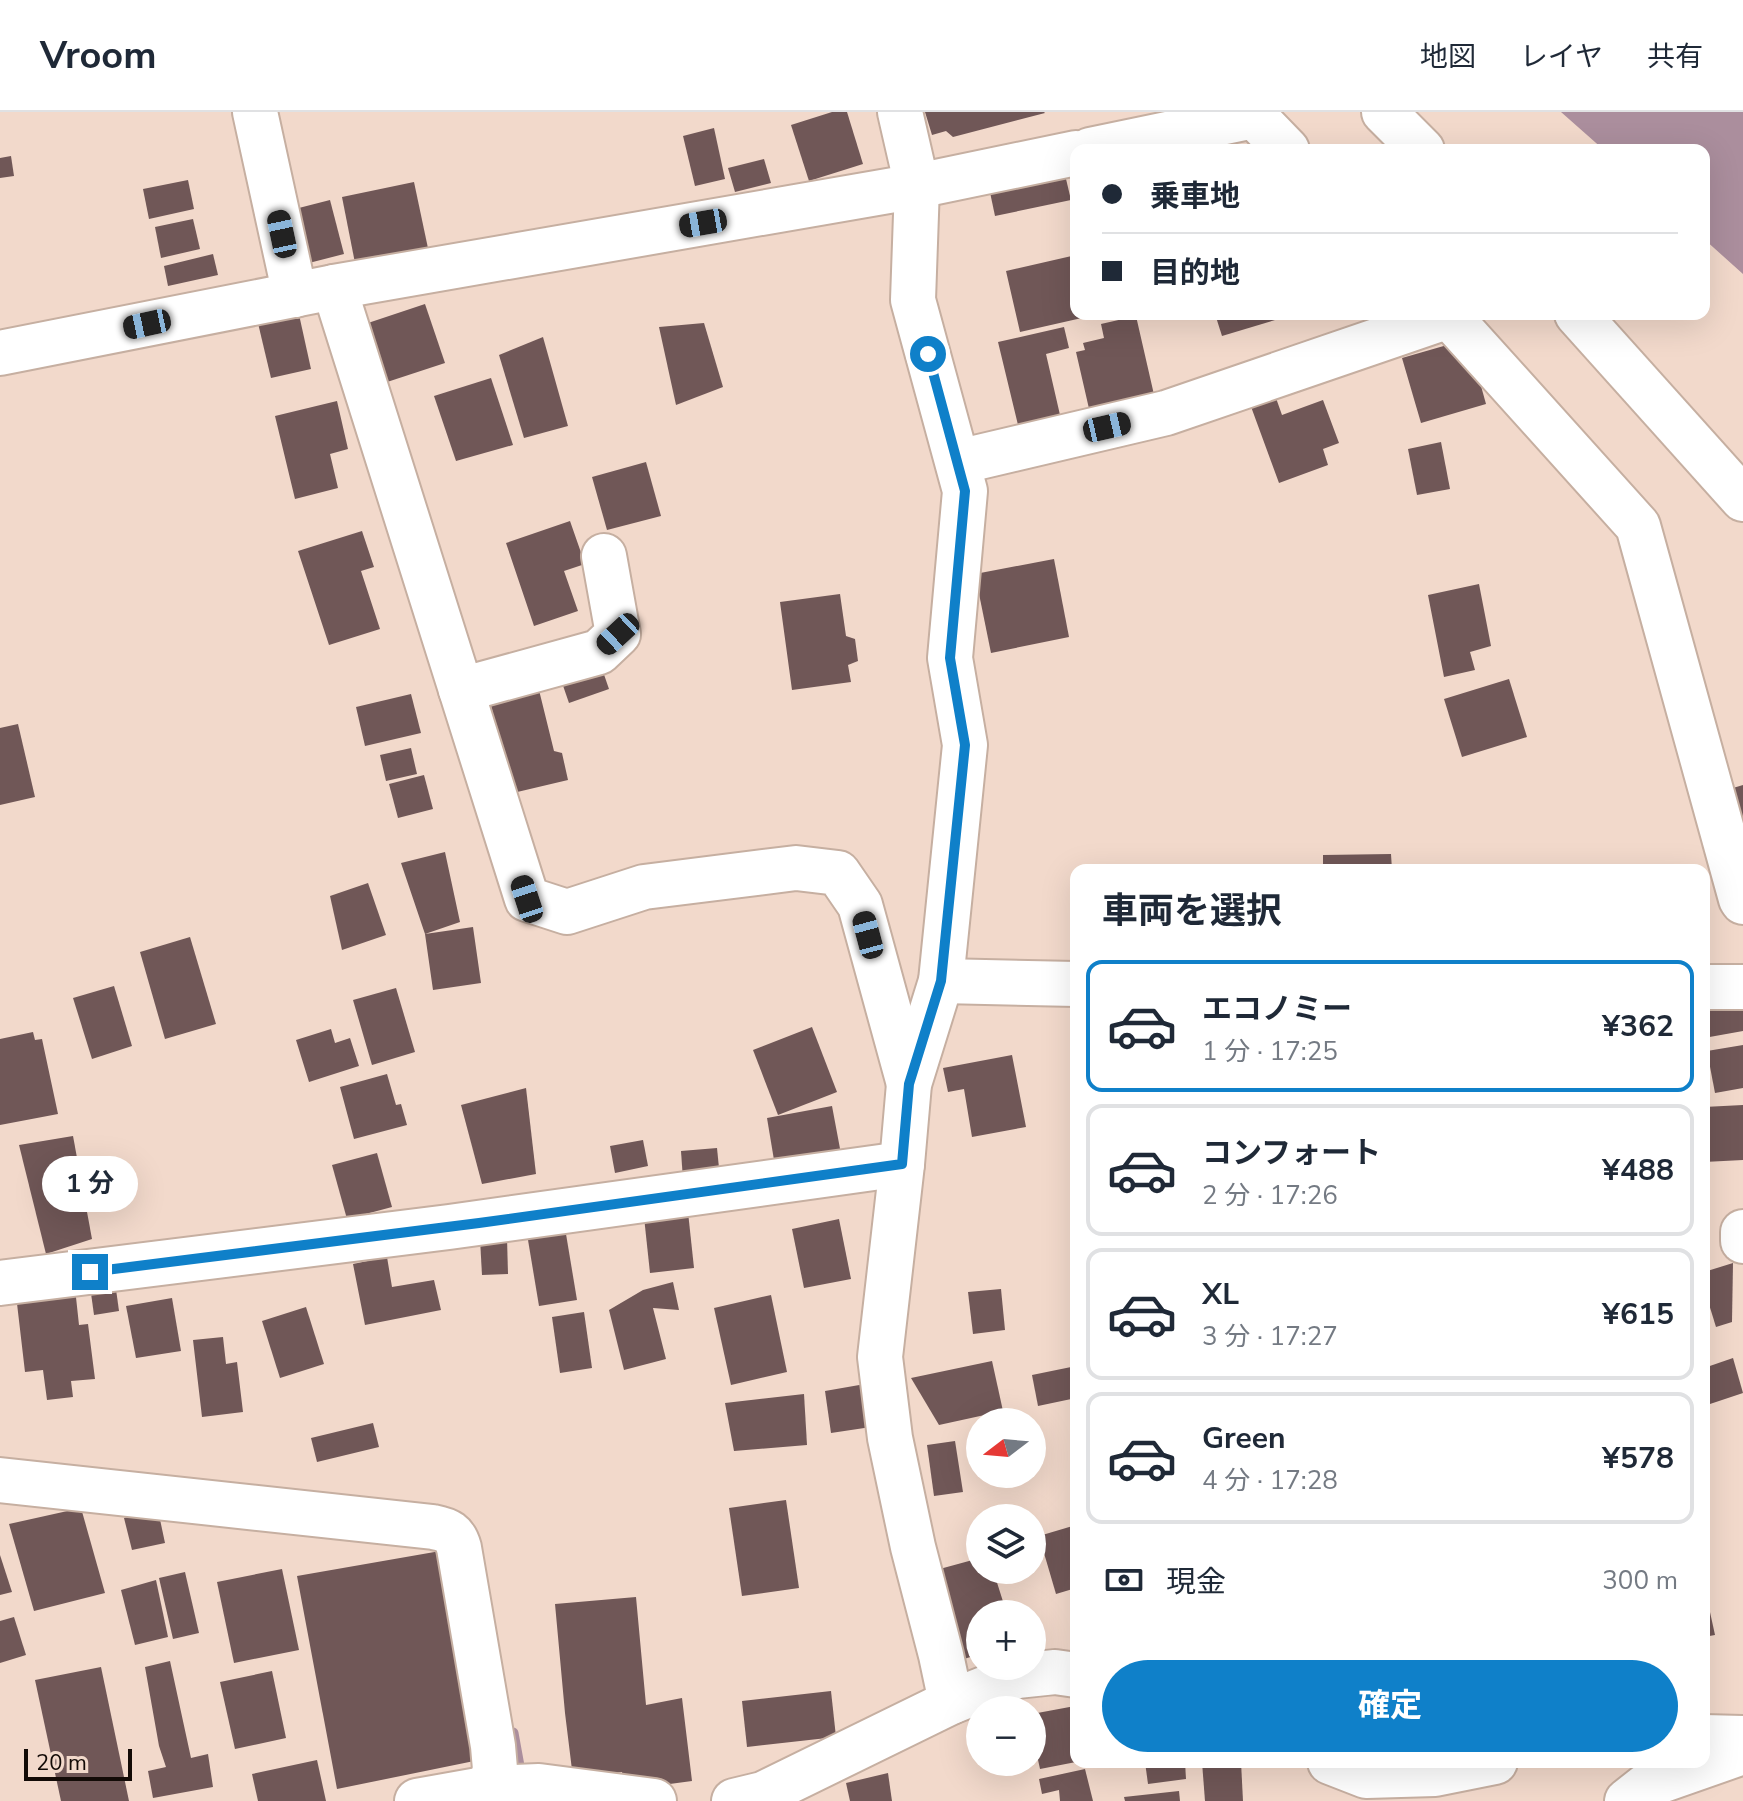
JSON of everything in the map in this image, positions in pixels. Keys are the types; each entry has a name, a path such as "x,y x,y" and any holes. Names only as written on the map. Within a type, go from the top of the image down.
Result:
{"street":[{"path":"255,112 315,291 461,690 527,899 567,912 644,887 796,868 838,873 860,905 909,1084"},
{"path":"900,112 917,186 913,300 965,491 950,658 965,745 941,981 909,1084 880,1357 893,1454 951,1702"},
{"path":"1384,112 1416,144"},
{"path":"1119,144 1254,116 1281,144"},
{"path":"0,353 315,291 917,186 1070,154"},
{"path":"958,462 1166,413 1434,320"},
{"path":"1453,320 1638,526 1743,902"},
{"path":"1582,320 1743,499"},
{"path":"461,690 599,652 618,634 604,556"},
{"path":"941,981 1070,984"},
{"path":"1710,987 1743,987"},
{"path":"0,1283 464,1225 902,1164"},
{"path":"1743,1232 1743,1241"},
{"path":"0,1480 450,1531 459,1548 493,1746 495,1769 492,1794"},
{"path":"734,1801 763,1794 951,1702 1017,1676 1055,1672 1070,1674"},
{"path":"1710,1737 1743,1738"},
{"path":"1710,1764 1743,1752"},
{"path":"1356,1780 1435,1774 1465,1768"},
{"path":"1627,1801 1646,1786 1697,1768"},
{"path":"417,1801 539,1786 654,1801"}],"shaded area":[{"path":"1561,112 1743,112 1743,274 1710,244 1710,144 1597,144"}],"building":[{"path":"832,112 847,112 863,164 809,181 791,125"},
{"path":"925,112 1045,113 953,137 946,131 932,135"},
{"path":"714,128 725,179 695,186 683,136"},
{"path":"11,156 14,176 0,178 0,158"},
{"path":"764,159 771,183 735,192 728,168"},
{"path":"1062,162 1070,200 995,216 987,178"},
{"path":"188,180 194,209 149,219 143,189"},
{"path":"414,182 429,253 356,268 342,197"},
{"path":"330,200 344,254 305,264 291,210"},
{"path":"193,219 200,249 161,258 155,227"},
{"path":"213,254 218,275 168,286 164,266"},
{"path":"1070,256 1070,320 1073,320 1020,332 1006,271"},
{"path":"425,304 445,363 378,385 359,326"},
{"path":"298,310 311,369 271,378 257,319"},
{"path":"1137,320 1155,399 1090,413 1076,352 1085,350 1083,343 1104,338 1101,324"},
{"path":"1217,320 1275,320 1222,336"},
{"path":"704,323 723,387 676,405 659,327"},
{"path":"1064,327 1069,348 1046,354 1060,415 1018,425 998,342"},
{"path":"543,337 568,426 524,438 499,355"},
{"path":"1468,339 1486,404 1421,423 1402,358"},
{"path":"491,378 513,445 456,461 434,396"},
{"path":"1271,384 1282,415 1323,400 1339,443 1323,449 1328,465 1279,483 1246,393"},
{"path":"337,401 348,449 330,454 338,488 295,499 275,416"},
{"path":"1441,442 1450,489 1417,495 1408,449"},
{"path":"646,462 661,516 607,530 592,477"},
{"path":"570,521 585,564 564,571 578,611 534,626 506,543"},
{"path":"362,531 374,567 361,571 380,629 329,645 298,551"},
{"path":"1054,559 1069,637 991,653 975,574"},
{"path":"1479,584 1491,646 1470,652 1475,670 1444,677 1428,595"},
{"path":"840,594 846,636 855,639 858,661 848,665 851,682 792,690 780,602"},
{"path":"599,660 609,689 569,703 559,674"},
{"path":"1509,679 1527,737 1462,757 1444,699"},
{"path":"538,686 554,751 562,753 568,780 513,793 489,698"},
{"path":"411,694 421,733 365,746 356,707"},
{"path":"18,724 35,797 0,805 0,728"},
{"path":"411,748 417,774 386,781 380,755"},
{"path":"424,775 433,809 398,818 389,784"},
{"path":"1743,785 1743,851 1723,791"},
{"path":"445,852 460,922 425,934 401,863"},
{"path":"1391,854 1392,864 1323,864 1323,855"},
{"path":"368,883 386,935 342,950 330,896"},
{"path":"473,927 481,983 433,990 425,934"},
{"path":"190,937 216,1024 165,1039 140,952"},
{"path":"114,986 132,1046 92,1059 73,998"},
{"path":"1743,987 1743,1031 1710,1037 1710,993"},
{"path":"396,988 415,1052 372,1065 353,1000"},
{"path":"812,1027 837,1092 778,1115 753,1050"},
{"path":"331,1029 335,1043 350,1038 359,1066 309,1082 296,1040"},
{"path":"33,1032 35,1040 42,1039 58,1114 0,1125 0,1039"},
{"path":"1743,1045 1743,1088 1715,1093 1710,1050"},
{"path":"1012,1055 1026,1127 972,1137 964,1089 948,1092 943,1068"},
{"path":"387,1074 396,1105 401,1104 407,1125 354,1139 340,1087"},
{"path":"526,1088 536,1174 482,1184 461,1105"},
{"path":"1743,1105 1743,1160 1710,1162 1710,1107"},
{"path":"832,1106 841,1154 775,1166 767,1118"},
{"path":"73,1136 92,1239 46,1254 19,1145"},
{"path":"643,1140 648,1166 615,1173 610,1146"},
{"path":"717,1148 720,1178 683,1180 681,1151"},
{"path":"377,1153 392,1207 347,1219 332,1165"},
{"path":"688,1212 694,1268 650,1273 644,1217"},
{"path":"839,1219 851,1279 804,1288 792,1229"},
{"path":"565,1228 577,1300 539,1306 527,1234"},
{"path":"507,1238 508,1274 482,1275 480,1239"},
{"path":"387,1257 392,1287 434,1280 441,1310 365,1325 353,1264"},
{"path":"1733,1263 1732,1322 1716,1327 1710,1308 1710,1270"},
{"path":"115,1282 119,1311 94,1315 90,1286"},
{"path":"673,1282 679,1310 653,1308 666,1359 624,1370 609,1310 643,1290"},
{"path":"75,1288 79,1325 88,1324 95,1379 71,1381 73,1397 47,1400 43,1370 25,1372 16,1295"},
{"path":"1001,1289 1005,1330 973,1334 968,1292"},
{"path":"771,1295 787,1372 731,1385 714,1308"},
{"path":"172,1298 181,1351 136,1358 126,1306"},
{"path":"306,1307 324,1364 280,1378 262,1321"},
{"path":"584,1312 592,1368 560,1373 552,1317"},
{"path":"223,1337 226,1364 237,1362 243,1412 202,1417 193,1340"},
{"path":"1733,1358 1743,1393 1710,1404 1710,1366"},
{"path":"992,1361 1002,1408 966,1408 966,1419 939,1425 911,1378"},
{"path":"1070,1367 1070,1399 1038,1406 1032,1375"},
{"path":"865,1384 871,1427 831,1433 825,1391"},
{"path":"804,1394 807,1445 734,1451 725,1403"},
{"path":"373,1423 379,1447 317,1462 311,1438"},
{"path":"955,1441 963,1492 934,1496 927,1445"},
{"path":"786,1500 799,1588 742,1596 729,1508"},
{"path":"81,1508 105,1593 34,1611 9,1524"},
{"path":"158,1510 165,1543 132,1550 124,1518"},
{"path":"1070,1527 1070,1590 1056,1594 1046,1560 1046,1534"},
{"path":"446,1550 484,1759 337,1789 297,1576"},
{"path":"0,1555 12,1592 0,1595"},
{"path":"966,1562 966,1584 997,1584 1003,1600 966,1600 966,1658 964,1659 936,1570"},
{"path":"282,1569 299,1650 234,1663 217,1582"},
{"path":"185,1572 199,1633 173,1639 159,1578"},
{"path":"156,1580 168,1637 135,1645 121,1590"},
{"path":"636,1597 646,1705 682,1698 692,1781 625,1790 622,1772 573,1778 555,1604"},
{"path":"1710,1612 1715,1635 1710,1636"},
{"path":"14,1617 26,1655 0,1663 0,1621"},
{"path":"170,1661 191,1758 208,1754 213,1787 153,1798 148,1771 166,1767 159,1746 145,1667"},
{"path":"101,1667 129,1801 61,1801 35,1680"},
{"path":"272,1671 286,1738 235,1749 220,1682"},
{"path":"831,1691 836,1737 747,1747 742,1701"},
{"path":"1070,1707 1070,1763 1046,1768 1046,1711"},
{"path":"317,1760 326,1801 258,1801 252,1774"},
{"path":"1146,1768 1185,1768 1186,1779 1148,1784"},
{"path":"1202,1768 1241,1768 1243,1801 1205,1801"},
{"path":"1085,1769 1093,1801 1060,1801 1059,1790 1042,1794 1039,1779"},
{"path":"888,1773 892,1801 850,1801 846,1783"},
{"path":"1179,1791 1180,1801 1125,1801 1124,1797"}],"waterway":[{"path":"513,1733 519,1766"}],"route":[{"path":"90,1272 479,1223 902,1164 909,1084 941,981 965,745 950,658 965,491 928,354"}]}
